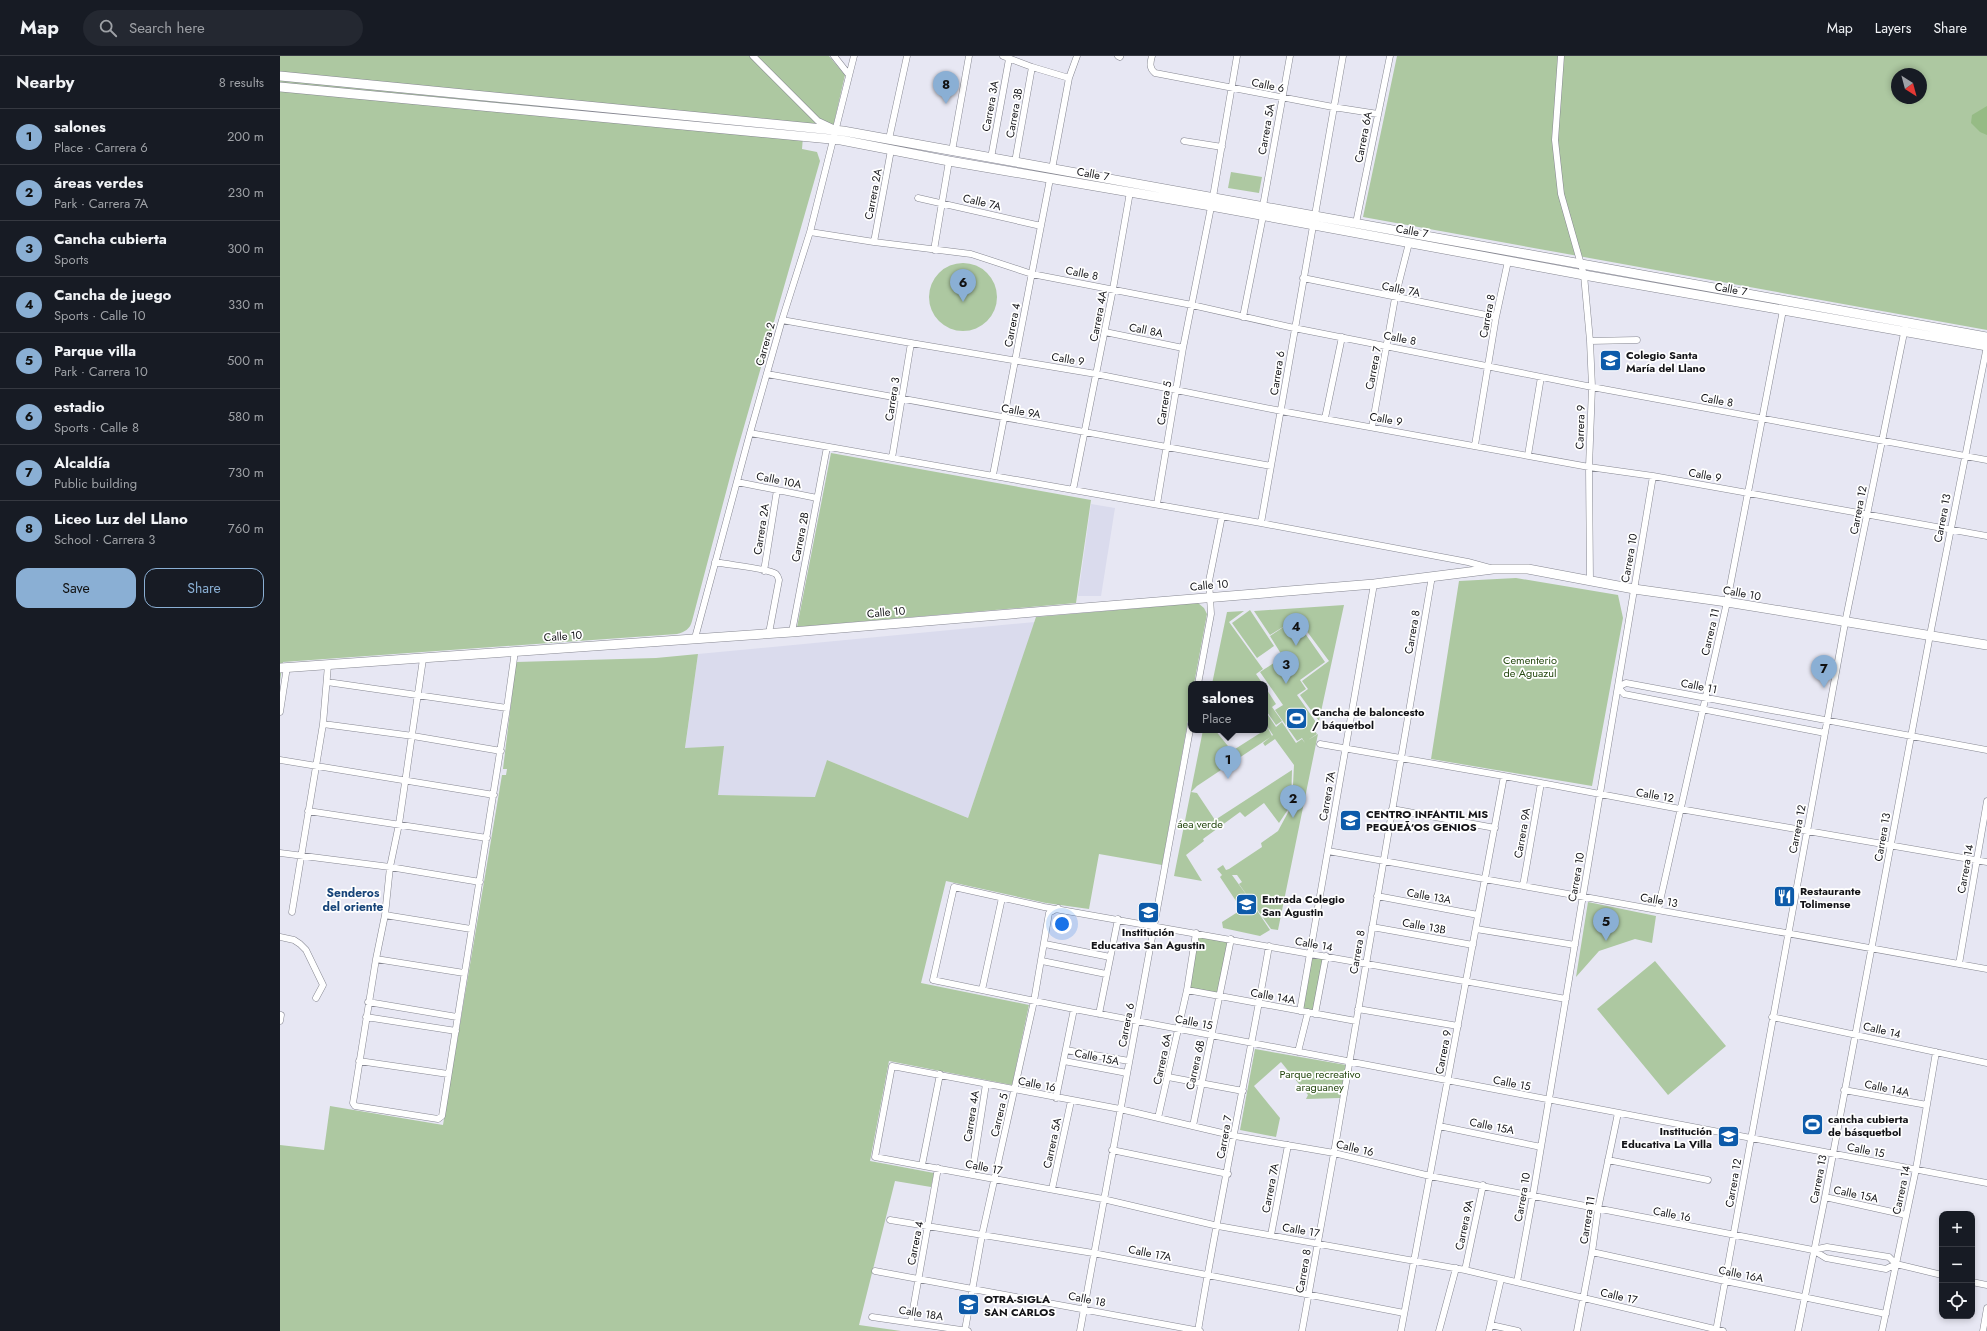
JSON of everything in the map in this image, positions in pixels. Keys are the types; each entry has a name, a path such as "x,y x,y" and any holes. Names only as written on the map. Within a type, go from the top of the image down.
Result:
{"main road":[{"name":"Calle 7","path":"280,76 835,130 1052,169 1212,202 1263,216 1313,226 1584,275 1784,310 1987,337"},
{"name":"Calle 7","path":"280,87 833,139 949,161 1130,192 1212,202 1264,206 1315,215 1582,264 1906,327 1987,346"},
{"name":"Calle 10","path":"284,667 423,659 515,651 792,632 1374,584 1493,569 1528,569 1634,589 1727,602 1845,623 1987,645"}],"street":[{"path":"753,56 818,121 835,130"},
{"path":"834,56 849,75"},
{"name":"Carrera 2","path":"696,638 750,432 782,320 810,232 854,56"},
{"path":"889,139 907,56"},
{"path":"952,151 969,56"},
{"path":"1052,169 1069,78 1077,56"},
{"name":"Calle 6","path":"1152,56 1150,65 1151,70 1154,73 1282,98 1378,114"},
{"path":"1192,305 1222,147 1237,56"},
{"name":"Carrera 5A","path":"1264,206 1290,56"},
{"path":"1315,215 1343,56"},
{"name":"Carrera 6A","path":"1356,223 1390,56"},
{"name":"Carrera 9","path":"1561,56 1555,140 1561,194 1584,275 1590,341 1592,387 1589,466 1590,580"},
{"path":"1006,57 1032,67 1069,78"},
{"name":"Carrera 3A","path":"991,158 1006,57"},
{"name":"Carrera 3B","path":"1015,162 1032,67"},
{"path":"1184,141 1222,147"},
{"name":"Carrera 2A","path":"874,242 892,150"},
{"path":"934,250 949,161"},
{"name":"Carrera 4","path":"993,475 1050,179"},
{"name":"Carrera 4A","path":"1073,490 1105,332 1130,192"},
{"name":"Calle 7A","path":"918,198 1041,226"},
{"path":"1242,317 1263,216"},
{"name":"Carrera 6","path":"1261,523 1313,226"},
{"name":"Calle 8","path":"810,232 874,242 971,254 1032,274 1192,305 1294,328 1387,345 1592,387 1987,460"},
{"name":"Carrera 7","path":"1372,427 1396,298 1409,243"},
{"name":"Carrera 8","path":"1475,445 1496,317 1508,261"},
{"name":"Calle 7A","path":"1303,278 1496,317"},
{"name":"Carrera 5","path":"1157,504 1183,348 1192,305"},
{"name":"Carrera 11","path":"1658,910 1727,602 1784,310"},
{"name":"Calle 9","path":"782,320 1096,374 1281,411 1987,536"},
{"name":"Carrera 12","path":"1719,1330 1725,1282 1735,1236 1772,1017 1845,623 1881,441 1906,327"},
{"name":"Call 8A","path":"1105,332 1183,348"},
{"path":"1325,418 1342,337"},
{"path":"1590,341 1637,340"},
{"name":"Carrera 3","path":"892,458 911,343"},
{"name":"Carrera 13","path":"1798,1331 1813,1250 1825,1198 1910,737 1964,456 1987,346"},
{"name":"Calle 9A","path":"767,374 1271,466"},
{"path":"1528,455 1541,377"},
{"name":"Calle 10","path":"750,432 827,447 1261,523 1468,562 1493,569"},
{"name":"Carrera 2B","path":"792,632 827,447"},
{"name":"Carrera 10","path":"1516,1282 1533,1195 1653,476"},
{"name":"Calle 10A","path":"737,482 817,498"},
{"name":"Carrera 2A","path":"764,571 777,490"},
{"path":"1199,681 1211,614 1209,581 1222,516"},
{"path":"715,562 775,574 779,580 769,633"},
{"name":"Carrera 8","path":"1302,1331 1334,1153 1432,576"},
{"name":"Carrera 7A","path":"1300,1011 1374,584"},
{"path":"423,659 413,736 399,824 390,867 384,915 368,1002 353,1103 355,1106 438,1119 442,1116 456,1031 464,973 494,795 515,651"},
{"path":"292,912 323,724 328,665"},
{"path":"280,712 284,667"},
{"path":"327,682 507,708"},
{"name":"Calle 11","path":"1825,733 1624,694 1618,687 1626,683 1827,722 1987,750"},
{"path":"323,724 413,736 500,751"},
{"name":"Carrera 6","path":"1080,1331 1189,733"},
{"name":"Calle 12","path":"1320,744 1504,776 1680,810 1987,862"},
{"path":"280,760 494,795"},
{"name":"Carrera 9","path":"1401,1331 1504,776"},
{"name":"Carrera 9A","path":"1523,886 1541,783"},
{"name":"Carrera 14","path":"1959,964 1987,801"},
{"path":"1392,809 1494,828"},
{"path":"308,811 487,838"},
{"name":"Calle 13","path":"1328,851 1987,969"},
{"path":"280,853 390,867 480,882"},
{"name":"Calle 15","path":"1002,898 954,888 933,980 1212,1036 1987,1183"},
{"name":"Calle 13A","path":"1377,896 1478,915"},
{"path":"982,990 1002,898"},
{"name":"Calle 14","path":"1002,898 1044,907 1058,908 1566,999"},
{"name":"Carrera 5","path":"966,1331 982,1235 1034,1001 1049,914 1058,908"},
{"path":"384,915 472,929"},
{"path":"1099,1014 1118,919"},
{"name":"Calle 13B","path":"1372,927 1473,945"},
{"path":"1476,929 1575,945"},
{"name":"Carrera 6A","path":"1158,1118 1187,990 1196,933"},
{"path":"280,937 294,940 306,950 323,985 316,998"},
{"name":"Carrera 6B","path":"1193,1126 1231,939"},
{"path":"1045,944 1110,957"},
{"name":"Carrera 7","path":"1199,1331 1207,1274 1228,1174 1269,946"},
{"path":"1315,1014 1326,956"},
{"path":"376,959 464,973"},
{"path":"1042,961 1106,974"},
{"name":"Calle 14A","path":"1187,990 1356,1021"},
{"path":"368,1002 457,1017"},
{"path":"1056,1098 1074,1009"},
{"path":"1358,1009 1458,1026"},
{"path":"1298,1052 1308,1012"},
{"path":"366,1017 456,1031"},
{"name":"Calle 14","path":"1772,1017 1987,1063"},
{"name":"Calle 15A","path":"1066,1050 1129,1061"},
{"name":"Carrera 14","path":"1882,1331 1916,1169 1936,1052"},
{"path":"359,1061 448,1074"},
{"name":"Calle 15A","path":"1064,1061 1127,1073"},
{"name":"Calle 16","path":"875,1157 892,1066 940,1074 1071,1101 1120,1109 1235,1136 1334,1153 1430,1176 1533,1195 1598,1210 1813,1250 1826,1258 1886,1269 1896,1264"},
{"path":"922,1165 940,1074"},
{"path":"1168,1077 1243,1091"},
{"name":"Carrera 4A","path":"972,1174 986,1084"},
{"name":"Calle 14A","path":"1844,1090 1927,1105"},
{"name":"Carrera 5A","path":"1052,1189 1071,1101"},
{"name":"Carrera 11","path":"1577,1331 1592,1252 1598,1210 1618,1113"},
{"name":"Calle 15A","path":"1439,1126 1541,1147"},
{"name":"Carrera 7A","path":"1271,1235 1288,1145"},
{"path":"1112,1150 1228,1174"},
{"name":"Calle 17","path":"875,1157 1103,1199 1218,1226 1456,1268 1719,1330"},
{"path":"1608,1160 1708,1180"},
{"name":"Carrera 4","path":"911,1322 938,1168"},
{"name":"Carrera 9A","path":"1465,1270 1483,1185"},
{"name":"Calle 15A","path":"1825,1198 1906,1215"},
{"name":"Calle 17A","path":"890,1220 1094,1253 1404,1313"},
{"name":"Calle 16","path":"1813,1250 1828,1247 1889,1257 1896,1264 1939,1274"},
{"name":"Calle 16A","path":"1592,1252 1725,1282 1886,1314"},
{"path":"1439,1331 1456,1268"},
{"name":"Calle 18","path":"875,1271 1084,1308 1199,1331"},
{"path":"1501,1279 1490,1328 1518,1331"},
{"path":"1975,1283 1987,1285"},
{"path":"1983,1331 1987,1308"},
{"name":"Calle 18A","path":"872,1317 966,1331"}],"shaded area":[{"path":"1091,504 1115,508 1101,596 1078,596"},
{"path":"1035,622 968,818 827,760 816,797 717,795 685,749 698,654"}],"green space":[{"path":"280,56 829,56 845,75 833,127 804,124 802,149 817,152 820,161 735,458 692,621 687,630 677,634 283,662 280,681"},
{"path":"1397,56 1987,56 1987,330 1363,217"},
{"path":"1987,106 1987,135 1980,132 1971,123 1972,115"},
{"path":"1231,172 1262,177 1259,193 1228,188"},
{"path":"963,263 976,266 987,273 994,284 997,297 994,310 987,321 976,328 963,331 950,328 939,321 932,310 929,297 932,284 939,273 950,266"},
{"path":"831,453 1091,500 1076,603 797,627"},
{"name":"Cementerio de Aguazul","path":"1516,578 1618,595 1623,618 1592,786 1431,759 1459,581"},
{"path":"1198,603 1204,608 1207,614 1195,681 1188,681 1188,721 1162,865 1099,854 1089,909 1046,903 946,881 921,983 1029,1005 1012,1085 889,1061 870,1161 934,1173 931,1187 895,1181 859,1325 901,1331 280,1331 280,1145 324,1150 330,1106 443,1125 502,775 506,775 507,769 503,769 516,662 656,658 698,654 685,748 724,746 718,795 815,797 827,760 968,818 1036,617"},
{"path":"1344,605 1319,721 1300,695 1308,689 1302,681 1329,661 1297,618 1295,619 1325,662 1300,680 1306,689 1297,695 1318,725 1313,729 1317,734 1308,740 1318,734 1278,930 1271,929 1239,884 1242,882 1237,875 1232,875 1248,897 1238,904 1220,877 1222,875 1217,869 1223,865 1226,870 1229,869 1262,847 1261,843 1278,831 1292,805 1294,765 1275,739 1265,746 1263,743 1273,735 1268,728 1268,715 1276,727 1282,722 1296,743 1302,739 1305,743 1302,738 1297,741 1275,710 1283,705 1268,683 1268,681 1266,681 1260,672 1283,657 1270,636 1291,622 1270,635 1254,611"},
{"path":"1250,610 1274,646 1257,658 1232,623"},
{"path":"1244,611 1229,622 1263,669 1256,674 1261,681 1213,681 1227,612"},
{"path":"1268,692 1276,704 1272,707 1282,721 1276,725 1268,713"},
{"name":"áea verde","path":"1268,728 1272,736 1197,786 1191,792 1197,793 1215,820 1292,770 1291,805 1279,823 1264,803 1245,817 1240,812 1203,839 1204,841 1186,855 1202,881 1174,876 1202,733 1217,733 1232,751 1260,733 1268,733"},
{"path":"1588,902 1656,916 1652,943 1635,939 1599,951 1576,977"},
{"path":"1252,903 1270,930 1260,936 1223,928 1222,922"},
{"path":"1199,935 1228,942 1219,993 1189,988"},
{"path":"1312,955 1325,957 1314,1012 1301,1010"},
{"path":"1655,961 1726,1046 1668,1095 1597,1009"},
{"name":"Parque recreativo araguaney","path":"1255,1049 1346,1065 1340,1098 1306,1099 1308,1095 1281,1062 1254,1086 1280,1118 1276,1137 1240,1130"}],"place":[{"name":"Liceo Luz del Llano","path":"946,104"},
{"name":"estadio","path":"963,302"},
{"name":"Colegio Santa María del Llano","path":"1610,361"},
{"name":"Cancha de juego","path":"1296,646"},
{"name":"Cancha cubierta","path":"1286,684"},
{"name":"Alcaldía","path":"1824,688"},
{"name":"Cancha de baloncesto / báquetbol","path":"1297,718"},
{"name":"salones","path":"1228,779"},
{"name":"áreas verdes","path":"1293,818"},
{"name":"CENTRO INFANTIL MIS PEQUEÃ‘OS GENIOS","path":"1350,820"},
{"name":"Restaurante Tolimense","path":"1784,897"},
{"name":"Entrada Colegio San Agustin","path":"1247,905"},
{"name":"Institución Educativa San Agustin","path":"1148,912"},
{"name":"Parque villa","path":"1606,941"},
{"name":"cancha cubierta de básquetbol","path":"1812,1125"},
{"name":"Institución Educativa La Villa","path":"1728,1137"},
{"name":"OTRA-SIGLA SAN CARLOS","path":"969,1305"}],"district":[{"name":"Senderos del oriente","path":"353,900"}]}
